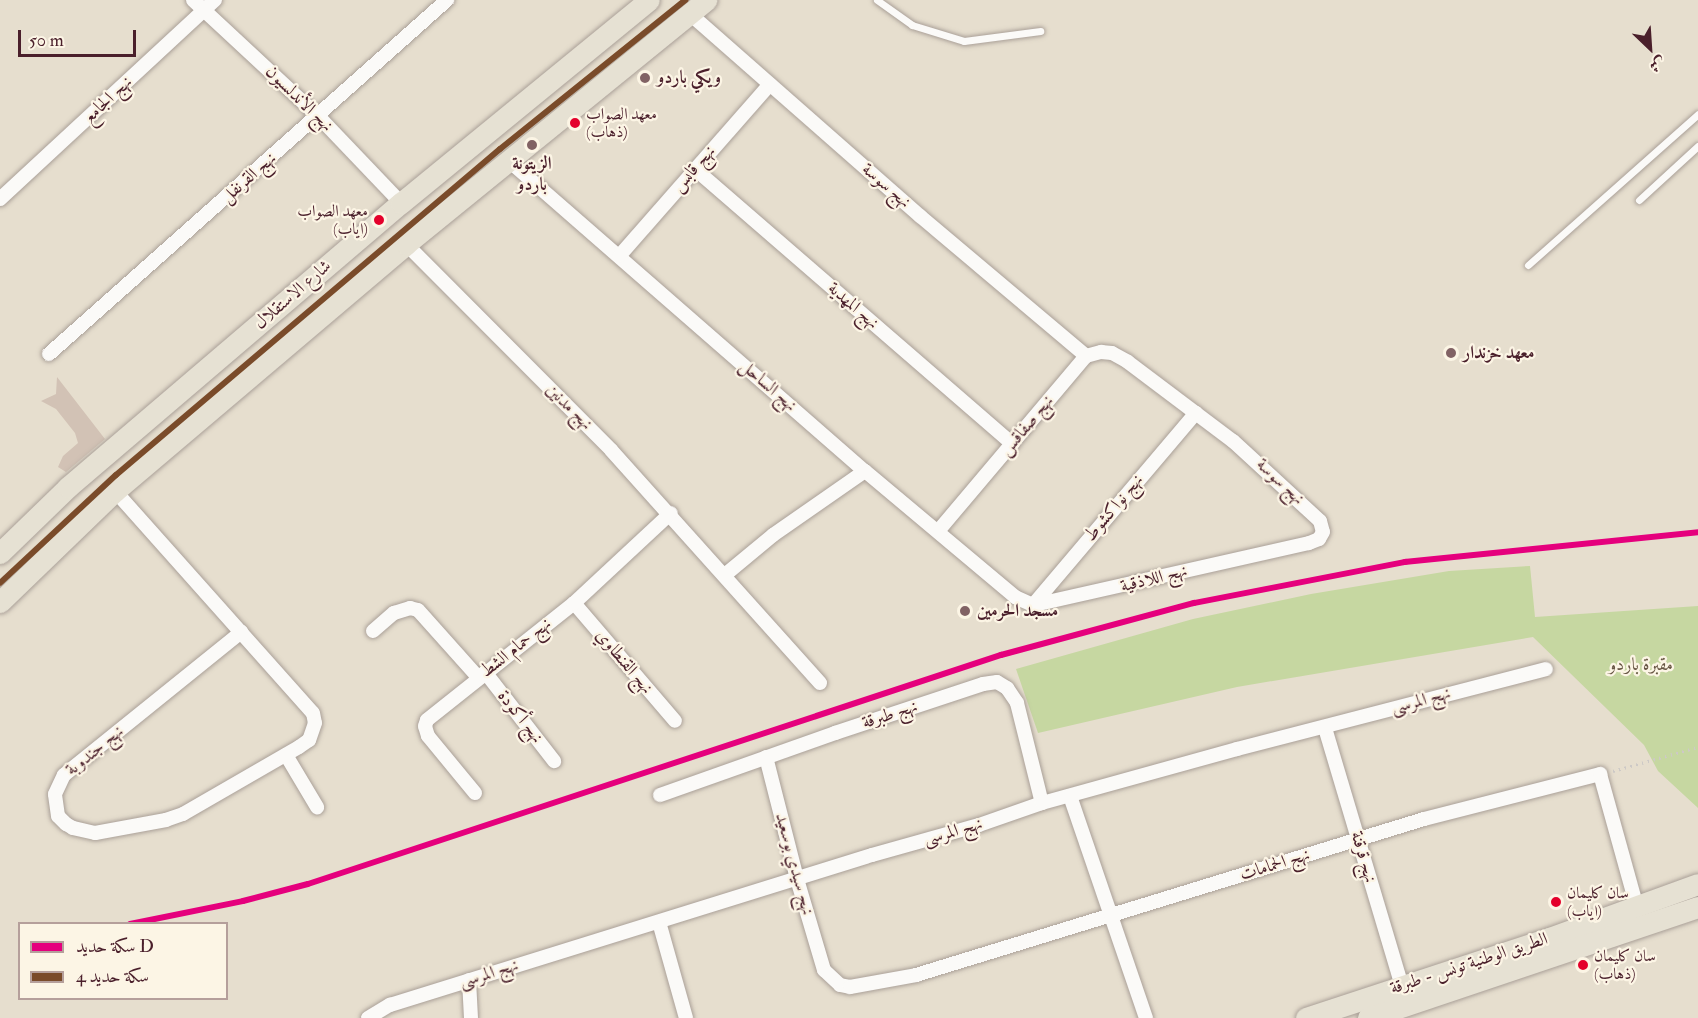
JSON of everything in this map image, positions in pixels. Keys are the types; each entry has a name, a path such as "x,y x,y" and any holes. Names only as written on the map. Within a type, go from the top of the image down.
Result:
{"main road":[{"name":"شارع الاستقلال","path":"0,602 115,490 406,244 706,0"},
{"name":"شارع الاستقلال","path":"0,553 68,487 400,203 640,3"},
{"name":"الطريق الوطنية تونس - طبرقة","path":"1306,1018 1698,885"},
{"name":"الطريق الوطنية تونس - طبرقة","path":"1368,1018 1698,907"}],"street":[{"name":"نهج الأندلسيون","path":"193,0 318,116 400,203"},
{"name":"نهج الجامع","path":"0,200 215,0"},
{"name":"نهج القرنفل","path":"49,354 447,0"},
{"name":"نهج سوسة","path":"689,13 1086,356 1101,352 1112,353 1128,362 1254,457 1320,520 1323,532 1319,539 1274,550"},
{"name":"نهج قابس","path":"620,255 770,84"},
{"name":"نهج الساحل","path":"508,160 620,255 865,471 939,530 1015,597 1033,605"},
{"name":"نهج المهدية","path":"695,169 1012,444"},
{"name":"نهج مدنين","path":"406,244 612,450 726,574 820,683"},
{"name":"نهج صفاقس","path":"939,530 1086,356"},
{"name":"نهج نواكشوط","path":"1033,605 1196,413"},
{"path":"726,574 773,535 865,471"},
{"name":"نهج جندوبة","path":"115,490 314,713 315,723 309,740 286,755 201,804 166,820 95,833 73,828 58,816 55,794 64,775 241,632"},
{"name":"نهج حمام الشط","path":"475,793 432,741 424,726 430,717 574,603 670,513"},
{"name":"نهج اللاذقية","path":"1033,605 1099,592 1274,550"},
{"name":"نهج القنطاوي","path":"574,603 675,721"},
{"name":"نهج أكودة","path":"374,631 394,613 410,608 418,610 481,675 554,762"},
{"name":"نهج المرسى","path":"368,1018 390,1005 979,825 1042,803 1153,771 1546,669"},
{"name":"نهج طبرقة","path":"660,795 983,684 997,682 1007,688 1017,703 1042,803"},
{"name":"نهج قرقنة","path":"1325,728 1402,986"},
{"path":"286,755 317,807"},
{"name":"نهج سيدي بوسعيد","path":"766,757 797,879 824,970"},
{"path":"1600,774 1637,907"},
{"name":"نهج الحمامات","path":"824,970 840,985 850,987 916,975 1424,819 1600,774"},
{"path":"1070,796 1146,1018"},
{"path":"659,922 686,1018"},
{"path":"469,980 471,1018"}],"lane":[{"path":"877,0 912,25 964,41 1040,31"},
{"path":"1528,265 1698,114"},
{"path":"1639,200 1698,146"}],"path":[{"path":"1600,774 1698,747"}],"green space":[{"name":"مقبرة باردو","path":"1530,566 1535,617 1698,606 1698,808 1658,771 1644,745 1533,637 1237,687 1038,733 1016,669 1193,619 1311,594 1449,571"}],"building":[{"path":"57,377 105,439 66,472 58,467 63,456 78,443 75,433 56,409 41,401 56,394"}],"rail line":[{"name":"4","path":"0,583 116,475 500,149 685,0"},
{"name":"D","path":"140,922 243,901 308,884 1001,655 1194,603 1405,562 1698,532"}],"place":[{"name":"ويكي باردو","path":"645,78"},
{"name":"معهد الصواب (ذهاب)","path":"575,123"},
{"name":"الزيتونة باردو","path":"532,145"},
{"name":"معهد الصواب (إياب)","path":"379,220"},
{"name":"معهد خزندار","path":"1451,353"},
{"name":"مسجد الحرمين","path":"965,611"},
{"name":"سان كليمان (إياب)","path":"1556,902"},
{"name":"سان كليمان (ذهاب)","path":"1583,965"}]}
